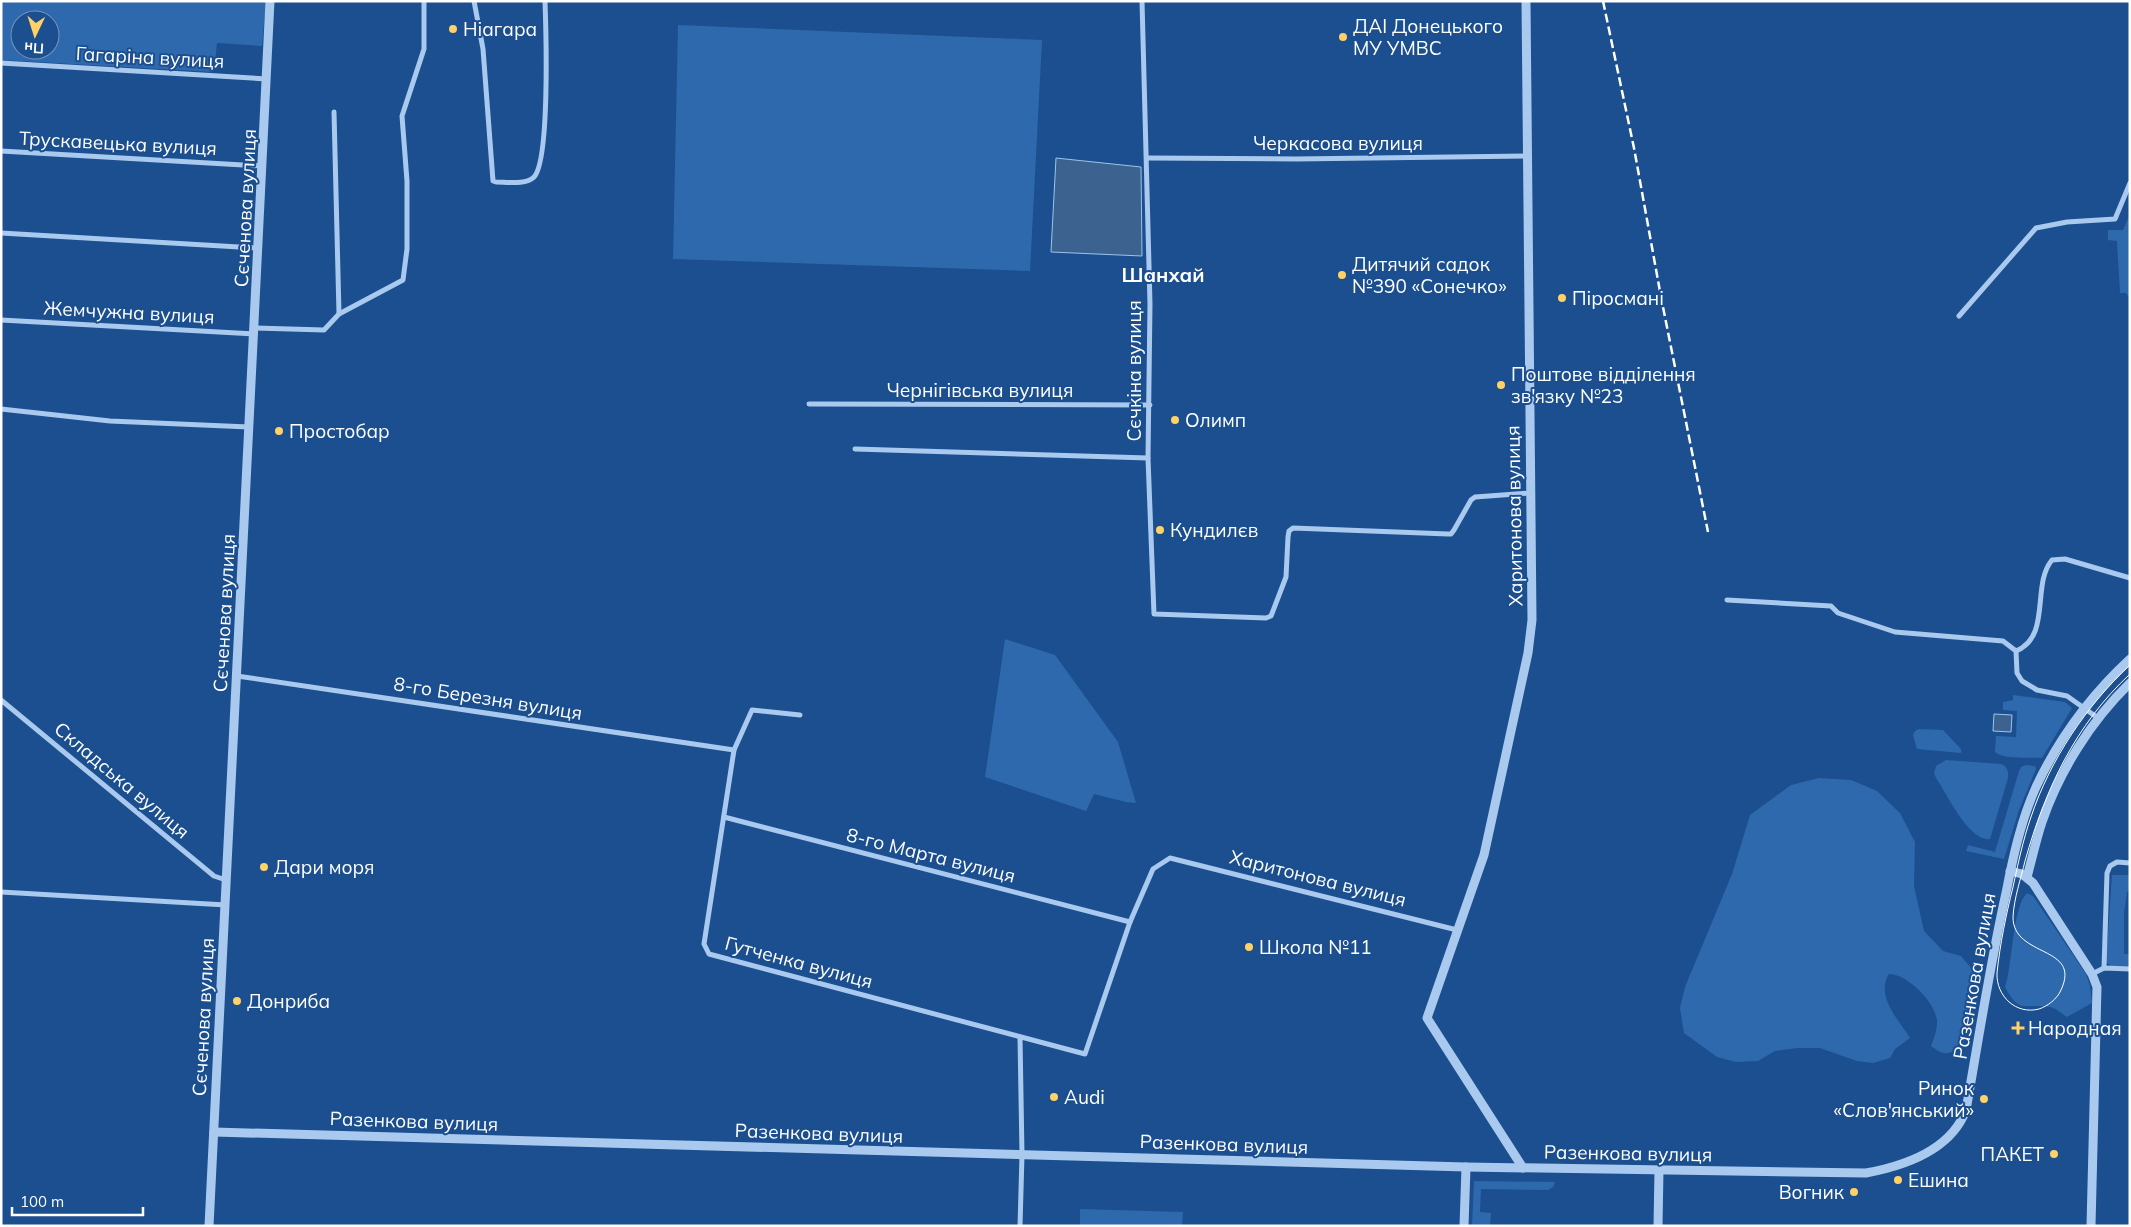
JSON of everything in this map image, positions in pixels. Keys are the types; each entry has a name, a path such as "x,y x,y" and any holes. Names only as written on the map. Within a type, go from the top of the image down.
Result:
{"street":[{"name":"Сєченова вулиця","path":"209,1226 270,1"},
{"name":"Жемчужна вулиця","path":"1,320 255,331 324,330 339,314 403,280 408,249 407,181 402,116 424,49 424,1"},
{"path":"474,1 483,49 493,180 496,182 526,181 532,178 538,169 546,112 545,1"},
{"name":"Сєчкіна вулиця","path":"1142,1 1148,158 1150,405 1148,458 1154,562 1154,614 1266,618 1271,616 1286,577 1288,537 1289,531 1293,528 1451,534 1471,500 1475,497 1530,493"},
{"name":"Харитонова вулиця","path":"1523,1168 1427,1018 1484,855 1528,653 1532,620 1526,1"},
{"name":"Гагаріна вулиця","path":"1,63 267,79"},
{"path":"334,112 339,314"},
{"name":"Трускавецька вулиця","path":"1,150 263,166"},
{"name":"Черкасова вулиця","path":"1148,158 1296,159 1528,156"},
{"path":"1959,316 2036,228 2067,222 2115,219 2130,183"},
{"path":"1,233 259,248"},
{"name":"Чернігівська вулиця","path":"809,404 1150,405"},
{"path":"1,409 110,421 249,427"},
{"path":"855,448 1148,458"},
{"path":"2016,651 2023,648 2035,632 2045,576 2048,565 2052,560 2065,559 2130,578"},
{"path":"1727,600 1831,606 1838,614 1895,632 2003,641 2016,651 2017,673 2022,682 2037,690 2067,696 2098,718"},
{"name":"Разенкова вулиця","path":"214,1132 1466,1168 1866,1173 1888,1169 1911,1160 1950,1136 1964,1118 1996,937 2010,871 2025,816 2036,788 2064,736 2084,708 2112,675 2130,659"},
{"name":"8-го Березня вулиця","path":"237,676 734,750"},
{"path":"2027,877 2042,822 2079,745 2098,718 2130,683"},
{"name":"Складська вулиця","path":"1,700 214,876 227,880"},
{"name":"Гутченка вулиця","path":"800,715 752,710 734,750 704,944 709,954 1085,1054 1130,922"},
{"name":"8-го Марта вулиця","path":"724,818 1130,922"},
{"name":"Харитонова вулиця","path":"1130,922 1154,869 1170,858 1457,930"},
{"path":"2104,968 2107,873 2110,866 2117,862 2130,862"},
{"path":"2010,871 2027,877 2033,883 2092,974 2097,987 2091,1226"},
{"path":"1,892 226,904"},
{"path":"2092,974 2104,968 2130,969"},
{"path":"1020,1037 1022,1155 1020,1226"},
{"path":"1464,1226 1466,1168"},
{"path":"1658,1226 1659,1170"}],"shaded area":[{"path":"1,1 266,1 262,46 217,43 214,72 1,60"},
{"path":"678,25 1042,40 1030,271 673,259"},
{"path":"1056,158 1141,167 1142,256 1051,252"},
{"path":"2130,214 2130,299 2126,293 2120,293 2117,241 2108,240 2108,230 2123,230"},
{"path":"1005,639 1055,655 1118,742 1136,803 1094,794 1086,811 985,777"},
{"path":"2013,695 2065,702 2072,708 2042,758 2011,757 1999,755 1995,752 1996,736 2016,737 2017,711 2003,710 2003,702 2013,700"},
{"path":"1994,714 2012,715 2011,732 1993,731"},
{"path":"1919,729 1943,730 1961,749 1961,753 1917,749 1913,735"},
{"path":"1946,760 2001,764 2007,769 2008,778 1990,839 1982,838 1974,833 1959,816 1936,778 1934,773 1936,766"},
{"path":"2026,765 2035,766 2036,769 2019,810 2004,859 1966,851 1968,845 1995,852 2019,771 2021,767"},
{"path":"1819,778 1851,780 1877,791 1900,813 1915,842 1914,886 1924,931 1943,951 1961,956 1975,973 1963,1047 1943,1053 1931,1046 1937,1022 1932,1007 1913,984 1897,975 1889,974 1885,982 1887,999 1895,1016 1910,1038 1895,1049 1890,1058 1873,1063 1857,1061 1820,1048 1775,1051 1758,1061 1736,1062 1717,1057 1684,1033 1680,1008 1685,987 1732,874 1750,815 1791,785"},
{"path":"2112,875 2130,875 2130,889 2127,892 2124,913 2124,954 2130,954 2130,967 2111,966 2106,962"},
{"path":"2027,893 2033,896 2086,974 2090,986 2092,1003 2067,1017 2051,1007 2019,1005 2010,996 2005,987 2018,911"},
{"path":"1474,1181 1555,1182 1553,1187 1548,1190 1481,1189 1480,1212 1491,1213 1490,1226 1472,1226"},
{"path":"1080,1209 1183,1212 1182,1226 1080,1226"}],"tram line":[{"path":"2130,665 2099,698 2071,735 2048,775 2028,826 2006,919 1997,973 2000,989 2004,996 2009,1002 2023,1009 2039,1009 2052,1002 2061,990 2065,976 2062,965 2055,958 2023,939 2016,930 2013,917 2018,888 2033,835 2042,809 2064,760 2093,715 2130,674"}],"railway":[{"path":"1603,1 1634,148 1661,297 1708,532"}],"place":[{"name":"Ніагара","path":"453,29"},
{"name":"ДАІ Донецького МУ УМВС","path":"1343,37"},
{"name":"Дитячий садок №390 «Сонечко»","path":"1342,275"},
{"name":"Піросмані","path":"1562,298"},
{"name":"Поштове відділення зв'язку №23","path":"1501,385"},
{"name":"Олимп","path":"1175,420"},
{"name":"Простобар","path":"279,431"},
{"name":"Кундилєв","path":"1160,530"},
{"name":"Дари моря","path":"264,867"},
{"name":"Школа №11","path":"1249,947"},
{"name":"Донриба","path":"237,1001"},
{"name":"Народная","path":"2018,1028"},
{"name":"Audi","path":"1054,1097"},
{"name":"Ринок «Слов'янський»","path":"1984,1099"},
{"name":"ПАКЕТ","path":"2054,1154"},
{"name":"Ешина","path":"1898,1180"},
{"name":"Вогник","path":"1854,1192"}],"district":[{"name":"Шанхай","path":"1163,274"}]}
